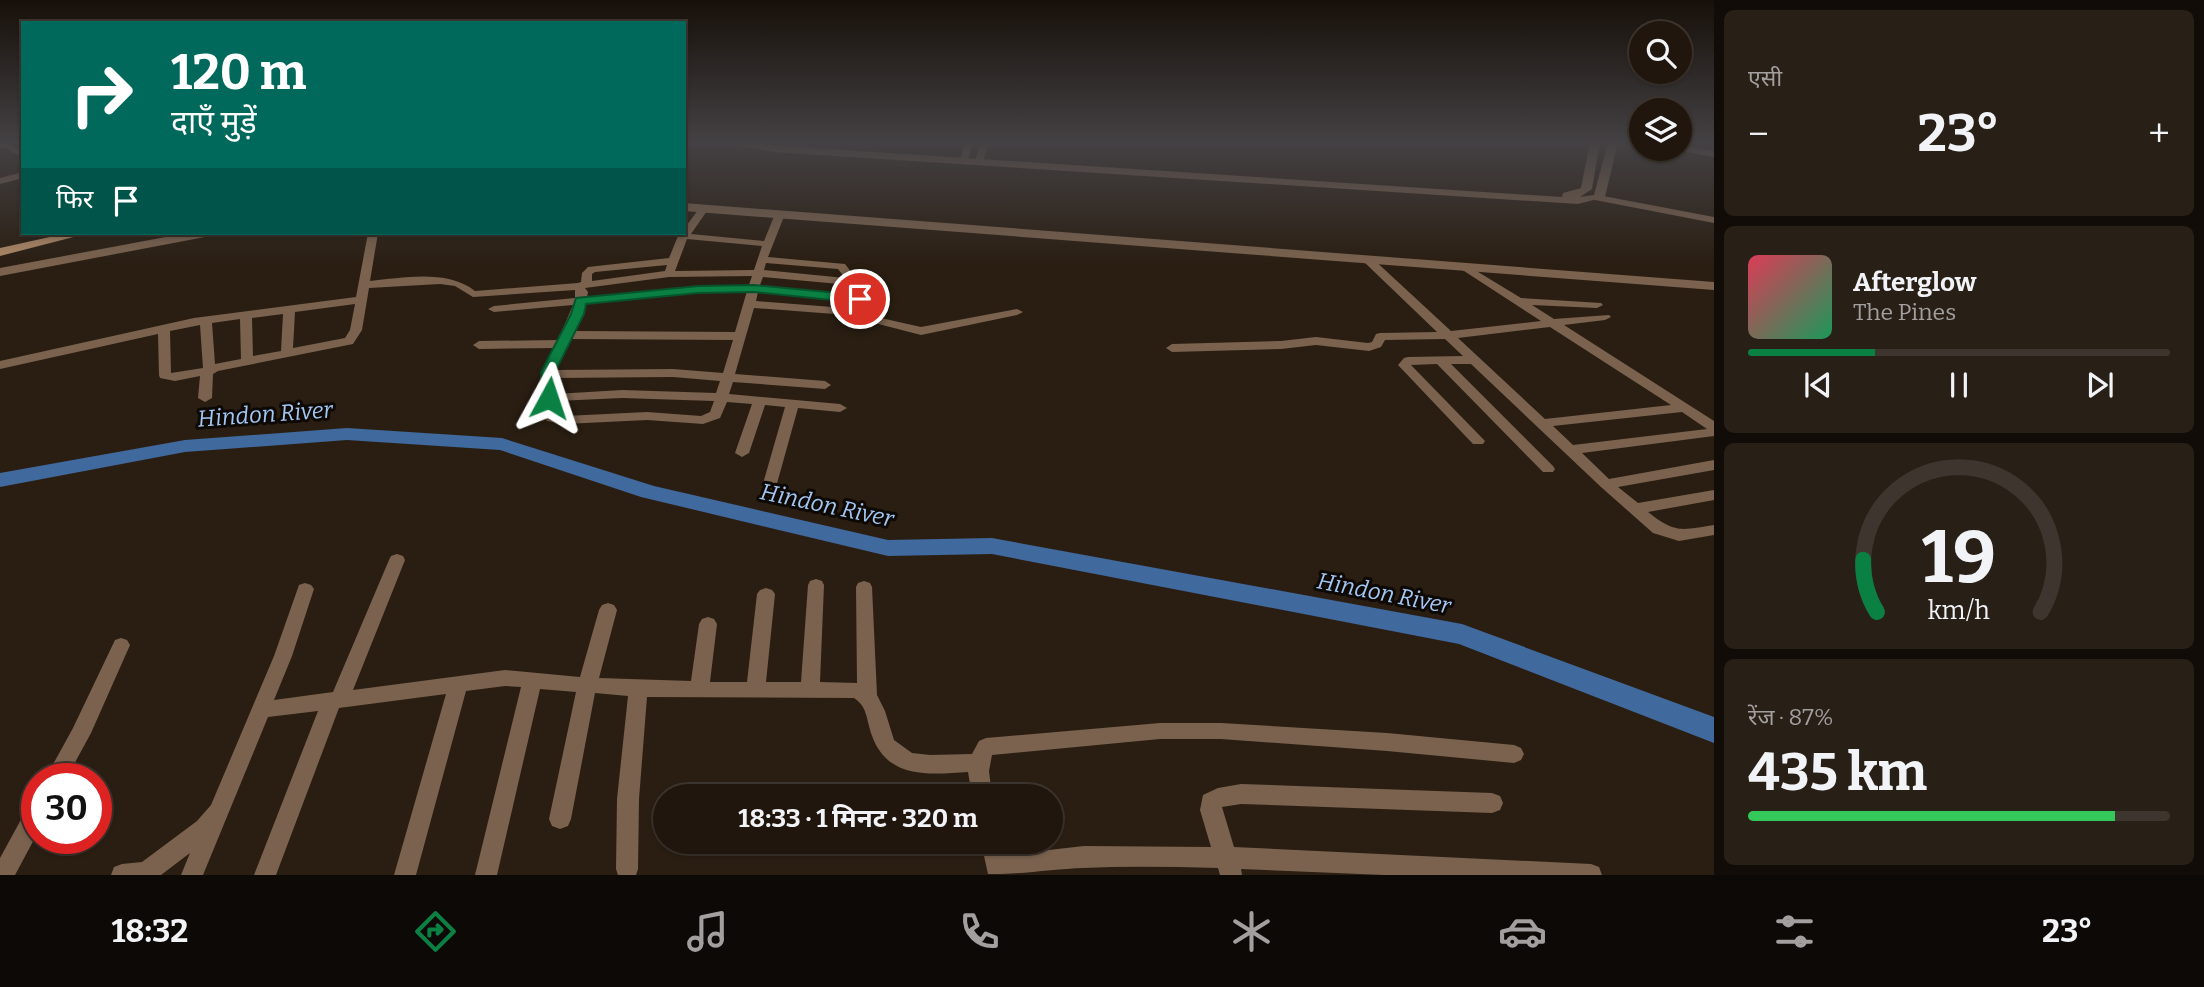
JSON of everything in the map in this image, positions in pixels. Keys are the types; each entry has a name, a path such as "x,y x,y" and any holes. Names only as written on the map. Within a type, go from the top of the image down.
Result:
{"main road":[{"path":"0,244 40,235"},
{"path":"0,252 74,235"}],"street":[{"path":"1311,183 1561,200 1596,198"},
{"path":"1383,183 1580,194 1714,220"},
{"path":"1580,194 1586,189 1587,183"},
{"path":"1596,198 1601,183"},
{"path":"686,206 1714,286"},
{"path":"686,232 704,208"},
{"path":"1658,209 1664,218 1674,222 1714,229"},
{"path":"674,261 592,269 587,273 581,288 577,314 548,374 552,418 559,420 647,416 703,420 715,415 762,260 780,214"},
{"path":"0,272 194,235"},
{"path":"164,329 164,369 167,377 349,341 356,330 373,235"},
{"path":"669,274 683,236 768,244"},
{"path":"1367,259 1634,509 1667,534 1679,536 1714,530"},
{"path":"762,260 841,266 854,282 864,313 873,321 921,331 1017,312"},
{"path":"1465,267 1551,325 1714,427"},
{"path":"363,285 403,281 453,282 472,294 582,285 669,274 758,273 854,282"},
{"path":"494,309 698,289 754,288 860,299"},
{"path":"0,365 206,321 361,300"},
{"path":"1515,301 1598,305"},
{"path":"750,304 864,313"},
{"path":"287,354 289,310"},
{"path":"246,316 247,361"},
{"path":"1172,348 1281,345 1316,341 1368,347 1377,344 1380,337 1450,335 1605,317"},
{"path":"205,398 209,370 206,321"},
{"path":"479,345 565,339 741,336"},
{"path":"1474,360 1408,360 1404,365 1478,441"},
{"path":"1440,360 1548,469"},
{"path":"548,374 673,373 825,385"},
{"path":"549,398 592,393 722,397 840,408"},
{"path":"743,453 760,401"},
{"path":"769,487 792,404"},
{"path":"1544,423 1684,408"},
{"path":"1572,450 1714,432"},
{"path":"1606,484 1714,465"},
{"path":"1634,509 1714,495"},
{"path":"265,875 336,700 397,560"},
{"path":"810,688 816,585"},
{"path":"864,587 867,696 873,705 878,730 885,743 903,760 916,763 979,763"},
{"path":"192,875 262,710 305,589"},
{"path":"755,688 766,594"},
{"path":"560,819 587,686 608,610"},
{"path":"700,687 708,624"},
{"path":"64,763 81,733 121,645"},
{"path":"262,710 505,678 639,689 700,687 853,690 867,696"},
{"path":"486,875 533,680"},
{"path":"405,875 458,684"},
{"path":"627,869 628,799 639,689"},
{"path":"981,784 979,763 986,747 996,744 1160,731 1290,735 1514,754"},
{"path":"1228,867 1211,810 1211,802 1218,798 1241,794 1492,803"},
{"path":"122,875 144,874 205,828 219,812"},
{"path":"3,875 21,842"},
{"path":"998,871 1044,858 1136,856 1228,867 1591,875"}],"waterway":[{"name":"Hindon River","path":"0,480 185,446 347,434 502,444 649,492 888,548 992,546 1462,634 1714,730"}],"route":[{"path":"549,398 546,380 548,372 577,314 580,300 698,289 754,288 860,299"}]}
